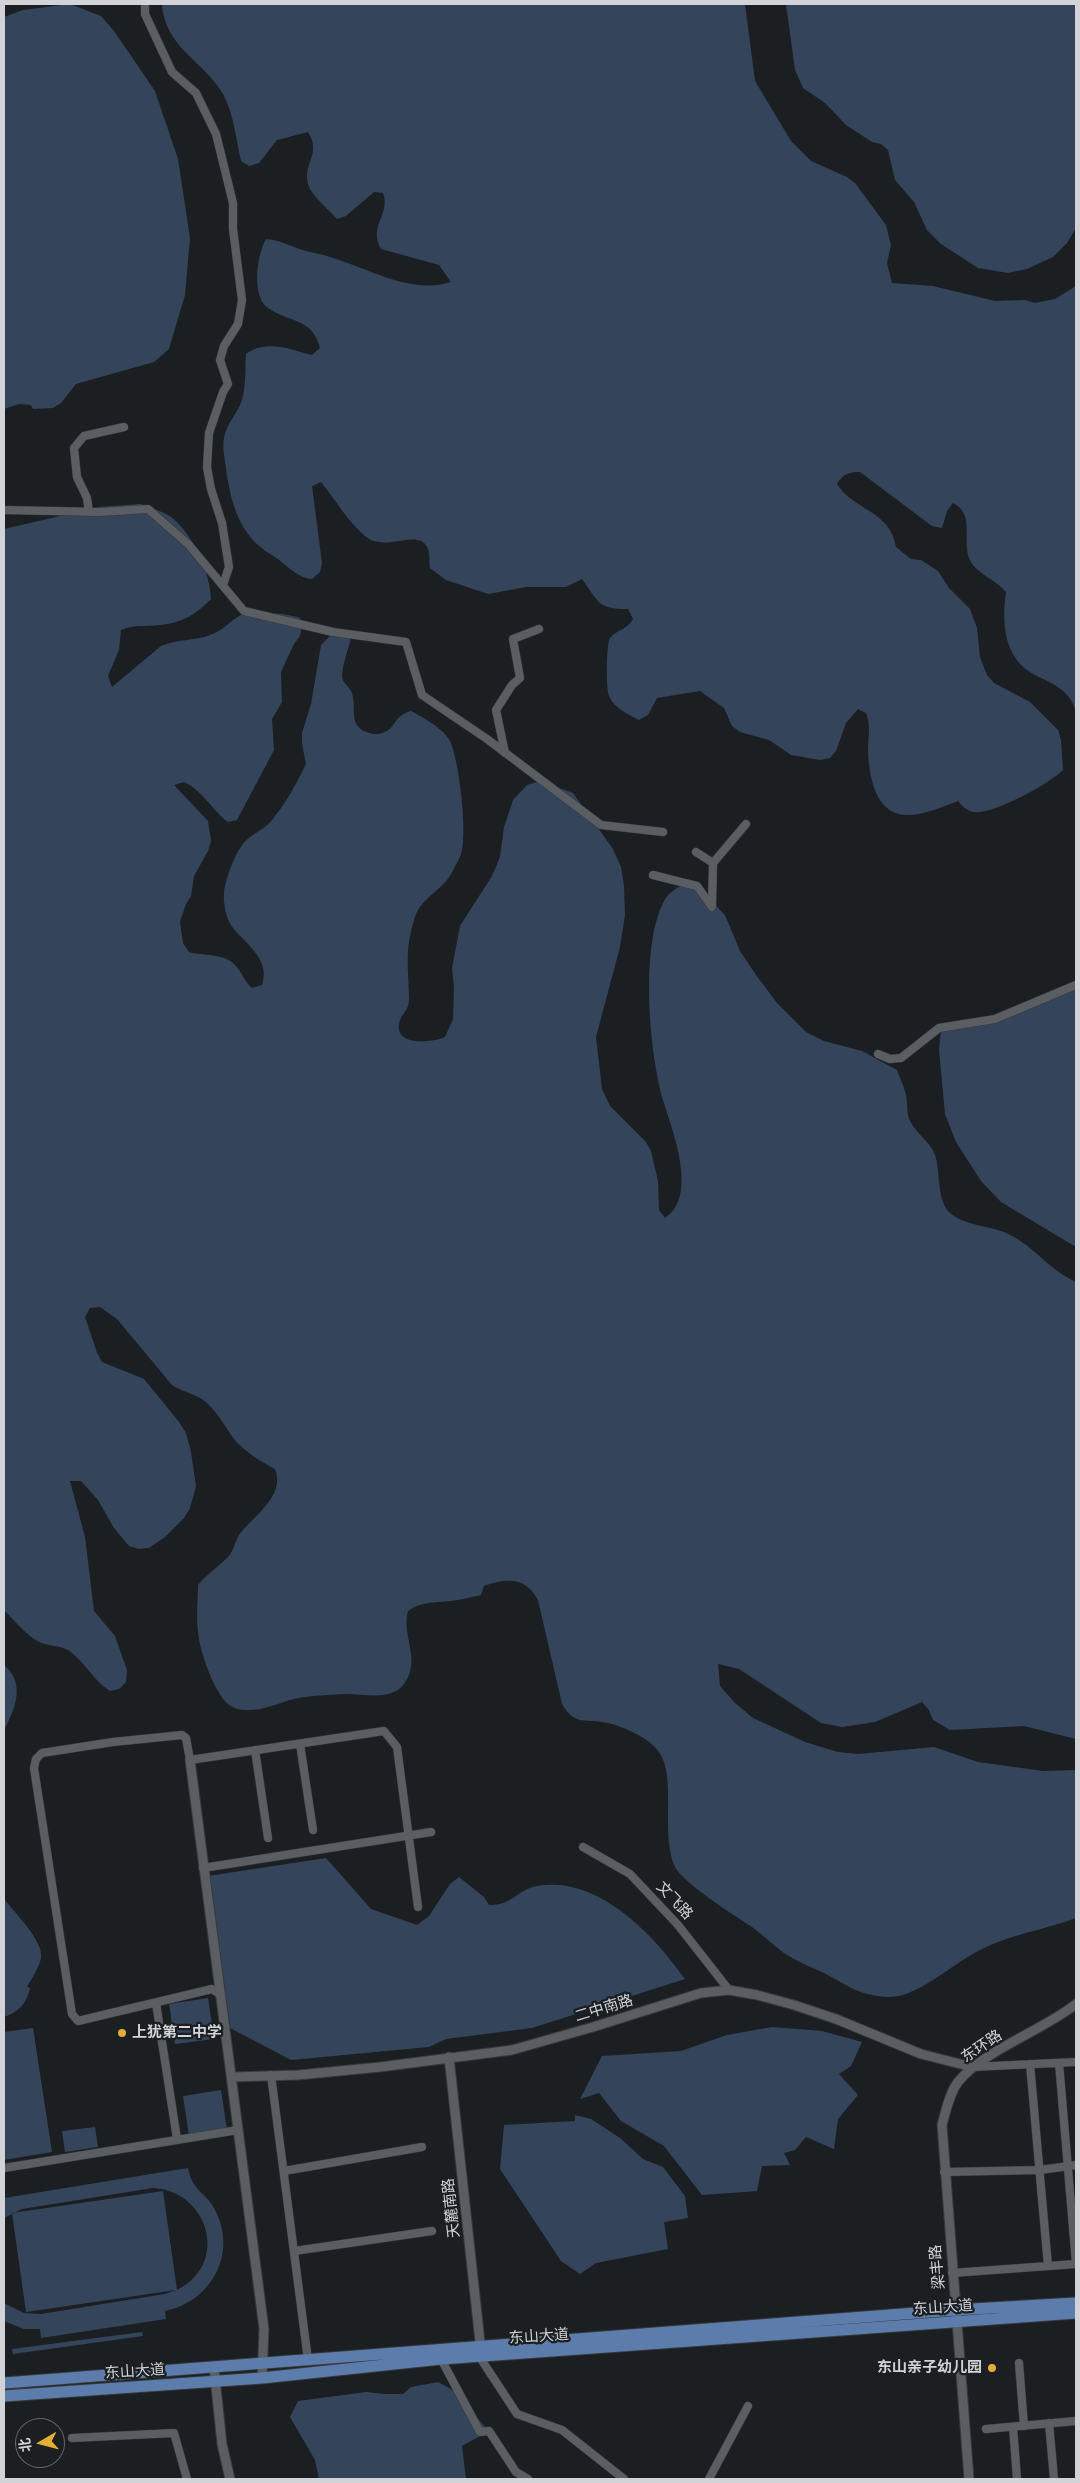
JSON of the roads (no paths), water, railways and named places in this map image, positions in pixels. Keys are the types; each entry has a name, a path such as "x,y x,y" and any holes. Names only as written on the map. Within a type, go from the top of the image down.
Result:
{"main road":[{"name":"东山大道","path":"4,2383 308,2360 481,2353 956,2316 1076,2303"},
{"name":"东山大道","path":"956,2316 1076,2313"},
{"name":"东山大道","path":"4,2396 262,2378 481,2353"}],"street":[{"path":"145,4 145,14 172,72 196,92 216,134 234,203 233,229 242,300 238,324 224,346 220,360 228,384 223,392 209,433 207,467 222,523 229,567 223,585"},
{"path":"89,512 87,498 77,477 74,448 84,436 124,427"},
{"path":"4,510 89,512 148,509 188,544 244,610 333,632 406,642 422,695 505,753 601,825 663,832"},
{"path":"505,753 496,710 512,685 520,678 513,639 539,629"},
{"path":"653,875 697,886 712,907 713,863 746,824"},
{"path":"696,852 713,863"},
{"path":"878,1054 890,1059 901,1058 939,1028 996,1019 1076,985"},
{"path":"190,1760 384,1732 397,1747 418,1907"},
{"path":"221,1994 212,1989 78,2022 72,2014 34,1768 36,1759 42,1753 113,1742 182,1735 186,1738 190,1760 232,2076 264,2329 261,2364 262,2378"},
{"path":"300,1744 314,1830"},
{"path":"255,1750 268,1838"},
{"path":"203,1868 431,1832"},
{"name":"文飞路","path":"583,1847 630,1874 678,1925 729,1990"},
{"name":"二中南路","path":"232,2076 380,2067 512,2050 594,2027 701,1993 729,1990 757,1995 836,2019 921,2054 972,2067"},
{"path":"156,2003 177,2139"},
{"name":"东环路","path":"944,2172 942,2125 957,2084 972,2067 1058,2018 1076,2004"},
{"name":"天麓南路","path":"449,2057 481,2353"},
{"path":"972,2067 1076,2062"},
{"path":"952,2273 1076,2263 1072,2166 1059,2063"},
{"path":"1030,2064 1048,2266"},
{"path":"271,2075 308,2360"},
{"path":"4,2168 238,2130"},
{"path":"284,2171 422,2147"},
{"path":"944,2172 1040,2170 1072,2166"},
{"name":"梁丰路","path":"944,2172 969,2479"},
{"path":"294,2252 432,2232"},
{"path":"481,2353 517,2414 562,2430 624,2479"},
{"path":"441,2359 480,2432 489,2431 516,2472 528,2479"},
{"path":"1019,2363 1024,2426"},
{"path":"214,2368 222,2444 230,2479"},
{"path":"709,2479 748,2406"},
{"path":"986,2428 1076,2421"},
{"path":"1049,2423 1054,2479"},
{"path":"1013,2427 1017,2479"},
{"path":"72,2438 174,2433 187,2479"}],"place":[{"name":"上犹第二中学","path":"122,2033"},
{"name":"东山亲子幼儿园","path":"992,2368"}]}
